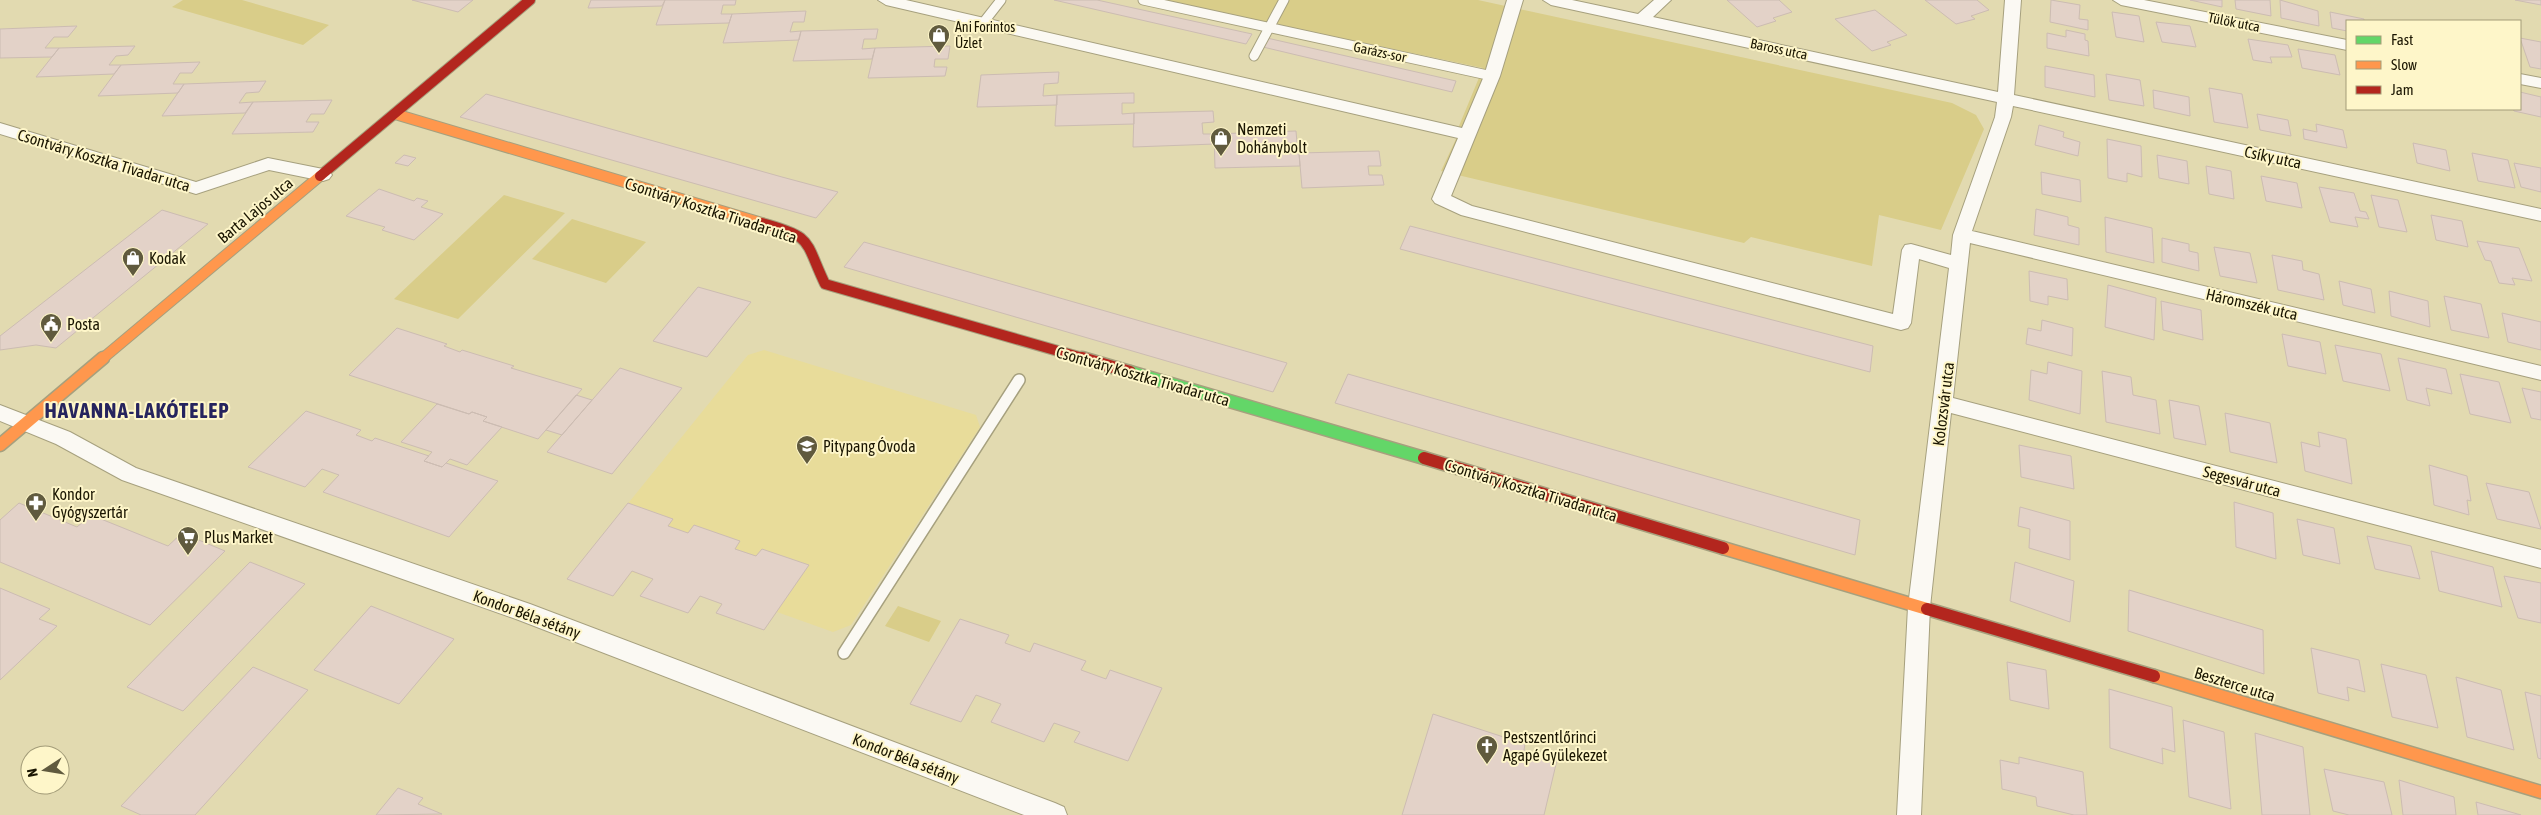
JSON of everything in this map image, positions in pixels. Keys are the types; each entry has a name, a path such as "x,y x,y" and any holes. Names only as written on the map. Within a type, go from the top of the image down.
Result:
{"street":[{"name":"Barta Lajos utca","path":"0,444 530,0"},
{"path":"886,0 1467,135"},
{"path":"1515,0 1492,76 1441,199 1467,211 1901,323 1912,250 1959,264"},
{"name":"Baross utca","path":"1551,0 2006,99"},
{"path":"1642,19 1663,0"},
{"name":"Kolozsvár utca","path":"1909,815 1919,607 1962,235 2002,117 2006,99 2013,0"},
{"name":"Tülök utca","path":"2121,0 2346,45"},
{"path":"2521,78 2541,83"},
{"name":"Csíky utca","path":"2006,99 2541,215"},
{"name":"Csontváry Kosztka Tivadar utca","path":"395,114 797,233 811,244 817,258 818,273 825,284 1303,422 1919,607"},
{"name":"Csontváry Kosztka Tivadar utca","path":"0,128 196,188 268,164 323,175"},
{"name":"Háromszék utca","path":"1962,235 2541,373"},
{"name":"Segesvár utca","path":"1944,403 2541,559"},
{"name":"Kondor Béla sétány","path":"0,413 63,438 129,474 522,611 1055,815"},
{"name":"Beszterce utca","path":"1919,607 2541,792"}],"lane":[{"path":"982,23 1001,0"},
{"name":"Garázs-sor","path":"1142,0 1268,29 1492,76"},
{"path":"1254,56 1284,0"},
{"path":"844,653 1019,380"}],"shaded area":[{"path":"183,0 242,0 329,25 303,45 172,7"},
{"path":"1162,0 1478,0 1952,103 1976,115 1984,129 1941,230 1879,215 1872,266 1751,237 1744,243 1441,171 1456,139 1459,126 1483,68"},
{"path":"504,195 565,213 458,319 394,299"},
{"path":"572,219 646,242 606,283 532,259"},
{"name":"Pitypang Óvoda","path":"764,350 976,415 980,427 851,625 833,632 777,612 764,630 716,613 722,604 700,596 688,613 640,596 653,579 632,572 613,596 567,579 748,355"},
{"path":"898,606 941,621 929,642 885,626"}],"building":[{"path":"412,0 473,0 458,12"},
{"path":"591,0 665,0 662,6 588,8"},
{"path":"665,0 736,0 735,5 723,5 721,14 732,14 729,23 656,25"},
{"path":"1054,0 1097,0 1252,34 1246,44"},
{"path":"1727,0 1779,0 1792,12 1773,18 1776,21 1757,27"},
{"path":"1925,0 1977,0 1989,10 1971,16 1975,19 1956,24"},
{"path":"2051,0 2080,5 2079,19 2088,20 2088,30 2050,22"},
{"path":"2190,0 2222,0 2222,7"},
{"path":"2235,0 2270,0 2271,16 2236,9"},
{"path":"2280,0 2318,11 2319,26 2281,18"},
{"path":"2515,0 2541,0 2541,5"},
{"path":"1875,10 1907,35 1887,42 1891,45 1872,51 1835,19"},
{"path":"806,11 804,22 793,22 790,32 801,31 799,40 723,43 732,14"},
{"path":"2112,12 2139,16 2144,42 2116,37"},
{"path":"2330,12 2364,19 2346,20 2346,31 2332,28"},
{"path":"2156,22 2190,26 2196,47 2162,42"},
{"path":"77,26 68,37 54,37 45,48 59,48 52,57 0,58 0,29"},
{"path":"878,29 876,39 864,39 862,49 875,48 872,59 793,61 801,31"},
{"path":"2066,30 2085,34 2085,40 2088,41 2089,56 2047,48 2047,33 2066,37"},
{"path":"1267,38 1456,81 1452,92 1263,47"},
{"path":"2521,38 2541,42 2541,69 2530,67"},
{"path":"2248,39 2288,45 2292,57 2270,57 2272,63 2253,60"},
{"path":"135,46 128,55 116,56 109,65 121,65 114,74 36,77 59,48"},
{"path":"950,46 948,59 935,59 934,67 947,67 945,76 868,78 875,48"},
{"path":"2298,49 2335,55 2340,75 2302,68"},
{"path":"200,62 192,73 180,73 173,84 184,84 178,93 98,96 121,65"},
{"path":"2045,66 2094,75 2095,97 2045,87"},
{"path":"1059,72 1058,83 1044,84 1043,96 1057,95 1057,105 977,107 981,75"},
{"path":"2106,74 2140,80 2144,106 2109,100"},
{"path":"266,81 259,92 246,93 239,103 253,102 245,113 162,116 184,84"},
{"path":"2209,88 2242,94 2248,128 2214,122"},
{"path":"2153,90 2189,97 2190,116 2154,108"},
{"path":"2521,92 2541,97 2541,117 2514,111 2521,110"},
{"path":"1134,93 1134,103 1122,103 1122,114 1134,113 1134,124 1055,126 1057,95"},
{"path":"486,94 838,192 816,218 460,117"},
{"path":"332,100 324,114 311,114 306,122 319,122 313,132 232,134 253,102"},
{"path":"1213,111 1214,122 1202,123 1203,134 1214,134 1215,144 1133,147 1134,113"},
{"path":"2257,114 2288,120 2291,136 2260,130"},
{"path":"2316,124 2343,130 2347,148 2304,139 2303,129 2317,132"},
{"path":"2039,125 2064,132 2063,137 2080,142 2078,156 2035,145"},
{"path":"1296,131 1297,143 1284,143 1285,154 1299,153 1300,166 1215,168 1214,134"},
{"path":"2107,139 2141,146 2142,177 2127,173 2127,182 2108,178"},
{"path":"2413,143 2446,150 2450,171 2417,163"},
{"path":"1379,151 1381,166 1368,166 1369,175 1382,175 1384,185 1302,188 1299,153"},
{"path":"2472,153 2508,160 2515,188 2478,181"},
{"path":"404,155 416,158 408,166 395,163"},
{"path":"2157,155 2187,161 2189,184 2159,178"},
{"path":"2514,163 2541,168 2541,192 2521,187"},
{"path":"2206,166 2231,171 2234,199 2209,194"},
{"path":"2041,172 2080,180 2081,202 2042,194"},
{"path":"2261,176 2297,183 2302,208 2266,201"},
{"path":"2319,187 2354,193 2360,211 2366,212 2369,219 2355,217 2358,227 2330,222"},
{"path":"379,189 414,201 417,198 428,201 421,207 443,214 414,240 382,230 385,227 346,216"},
{"path":"2371,195 2398,200 2407,232 2379,227"},
{"path":"2036,209 2068,217 2068,225 2079,228 2079,245 2034,235"},
{"path":"162,210 208,224 56,348 36,345 0,350 0,336"},
{"path":"2431,215 2462,221 2468,247 2436,240"},
{"path":"2105,217 2152,228 2154,263 2106,252"},
{"path":"1410,226 1873,346 1870,372 1400,249"},
{"path":"2162,238 2189,244 2189,251 2198,253 2199,271 2162,262"},
{"path":"2477,241 2519,248 2532,281 2512,278 2515,285 2499,283 2491,261 2485,260"},
{"path":"864,242 1287,363 1273,392 844,267"},
{"path":"2214,247 2250,253 2257,283 2220,276"},
{"path":"2272,255 2302,261 2303,270 2319,274 2324,300 2278,290"},
{"path":"2029,271 2067,279 2068,300 2048,296 2048,305 2030,301"},
{"path":"2339,281 2371,289 2375,313 2343,305"},
{"path":"2108,285 2156,298 2154,340 2105,327"},
{"path":"698,287 751,302 707,357 653,341"},
{"path":"2389,291 2428,301 2430,327 2391,316"},
{"path":"2444,296 2481,304 2489,338 2451,330"},
{"path":"2161,301 2201,310 2203,340 2163,330"},
{"path":"2502,313 2541,322 2541,350 2508,342"},
{"path":"2042,320 2073,328 2072,356 2026,344 2028,328 2041,331"},
{"path":"397,328 447,344 444,346 460,352 462,350 514,366 511,368 582,389 538,439 483,421 487,417 472,412 469,414 349,375"},
{"path":"2282,334 2320,342 2326,374 2288,366"},
{"path":"2335,345 2381,354 2390,391 2343,381"},
{"path":"2398,358 2446,369 2452,394 2426,388 2430,406 2407,400"},
{"path":"2048,362 2082,371 2080,414 2029,400 2031,370 2047,374"},
{"path":"620,368 682,388 612,474 547,452"},
{"path":"2102,371 2131,377 2133,395 2156,400 2160,434 2106,422"},
{"path":"1348,374 1860,520 1855,555 1335,403"},
{"path":"2460,374 2499,382 2511,423 2470,414"},
{"path":"2522,388 2541,392 2541,420 2531,418"},
{"path":"576,395 592,400 562,435 546,430"},
{"path":"2169,400 2199,406 2206,445 2174,438"},
{"path":"437,404 469,414 472,412 487,417 483,421 502,427 467,465 450,459 442,467 424,461 432,452 401,442"},
{"path":"306,411 361,430 356,435 372,441 375,438 429,456 424,461 442,467 446,463 498,481 449,537 323,492 339,475 322,469 305,487 248,467"},
{"path":"2225,413 2270,423 2277,463 2230,452"},
{"path":"2318,432 2346,439 2352,484 2305,471 2301,442 2320,447"},
{"path":"2019,445 2071,456 2074,489 2021,477"},
{"path":"2429,465 2467,476 2471,501 2467,500 2469,515 2434,505"},
{"path":"2486,483 2529,492 2541,529 2497,519"},
{"path":"2234,502 2273,513 2276,559 2236,547"},
{"path":"19,503 77,527 91,515 168,546 182,533 225,551 150,625 0,562 0,520"},
{"path":"628,503 673,519 668,526 688,533 694,525 740,541 735,549 756,556 762,549 809,565 764,630 716,613 722,604 700,596 688,613 640,596 653,579 632,571 613,596 567,579"},
{"path":"2020,507 2070,521 2070,560 2029,548 2030,529 2018,526"},
{"path":"2297,519 2334,528 2340,564 2303,555"},
{"path":"2367,536 2411,546 2420,579 2375,569"},
{"path":"2431,551 2493,567 2502,607 2439,591"},
{"path":"250,562 305,584 183,711 127,687"},
{"path":"2015,562 2074,581 2070,622 2010,601"},
{"path":"2504,576 2541,583 2541,623 2518,618"},
{"path":"0,588 50,609 39,619 57,626 0,680"},
{"path":"2129,590 2263,630 2264,674 2128,631"},
{"path":"371,606 454,639 399,704 314,670"},
{"path":"960,619 1009,635 1005,643 1030,652 1034,643 1086,661 1081,670 1106,679 1110,670 1162,688 1128,761 1074,742 1080,732 1054,723 1044,742 991,722 1001,704 976,695 961,722 910,704"},
{"path":"2311,648 2359,660 2365,692 2347,687 2349,701 2318,693"},
{"path":"2007,662 2046,670 2049,709 2010,700"},
{"path":"2381,664 2426,675 2438,728 2392,717"},
{"path":"253,667 308,690 195,815 141,815 121,806"},
{"path":"2456,677 2501,690 2514,750 2467,737"},
{"path":"2109,689 2172,707 2175,752 2162,748 2163,764 2110,748"},
{"path":"2525,692 2541,696 2541,759 2538,758"},
{"name":"Pestszentlőrinci Agapé Gyülekezet","path":"1433,714 1525,744 1524,750 1557,760 1544,815 1402,815"},
{"path":"2183,720 2224,732 2231,809 2189,797"},
{"path":"2255,733 2303,747 2310,815 2262,815"},
{"path":"2019,757 2083,772 2087,815 2074,815 2037,806 2036,797 2002,789 2000,760 2019,764"},
{"path":"2324,769 2384,782 2392,815 2349,815 2333,811"},
{"path":"2399,780 2454,797 2456,815 2403,815"},
{"path":"398,788 423,798 418,804 442,814 376,815"},
{"path":"2476,802 2521,815 2478,815"}],"traffic: fast":[{"path":"1130,372 1424,458"}],"traffic: slow":[{"path":"395,114 762,223"},
{"path":"0,445 320,176"},
{"path":"1723,548 1927,609"},
{"path":"2154,676 2541,792"}],"traffic: jam":[{"path":"320,176 530,0"},
{"path":"762,223 792,232 805,241 814,254 825,284 1130,372"},
{"path":"1424,458 1723,548"},
{"path":"1927,609 2154,676"}],"place":[{"name":"Ani Forintos Üzlet","path":"939,54"},
{"name":"Nemzeti Dohánybolt","path":"1221,157"},
{"name":"Kodak","path":"133,277"},
{"name":"Posta","path":"51,343"},
{"name":"Pitypang Óvoda","path":"807,465"},
{"name":"Kondor Gyógyszertár","path":"36,522"},
{"name":"Plus Market","path":"188,556"},
{"name":"Pestszentlőrinci Agapé Gyülekezet","path":"1487,765"}],"district":[{"name":"HAVANNA-LAKÓTELEP","path":"137,411"}]}
